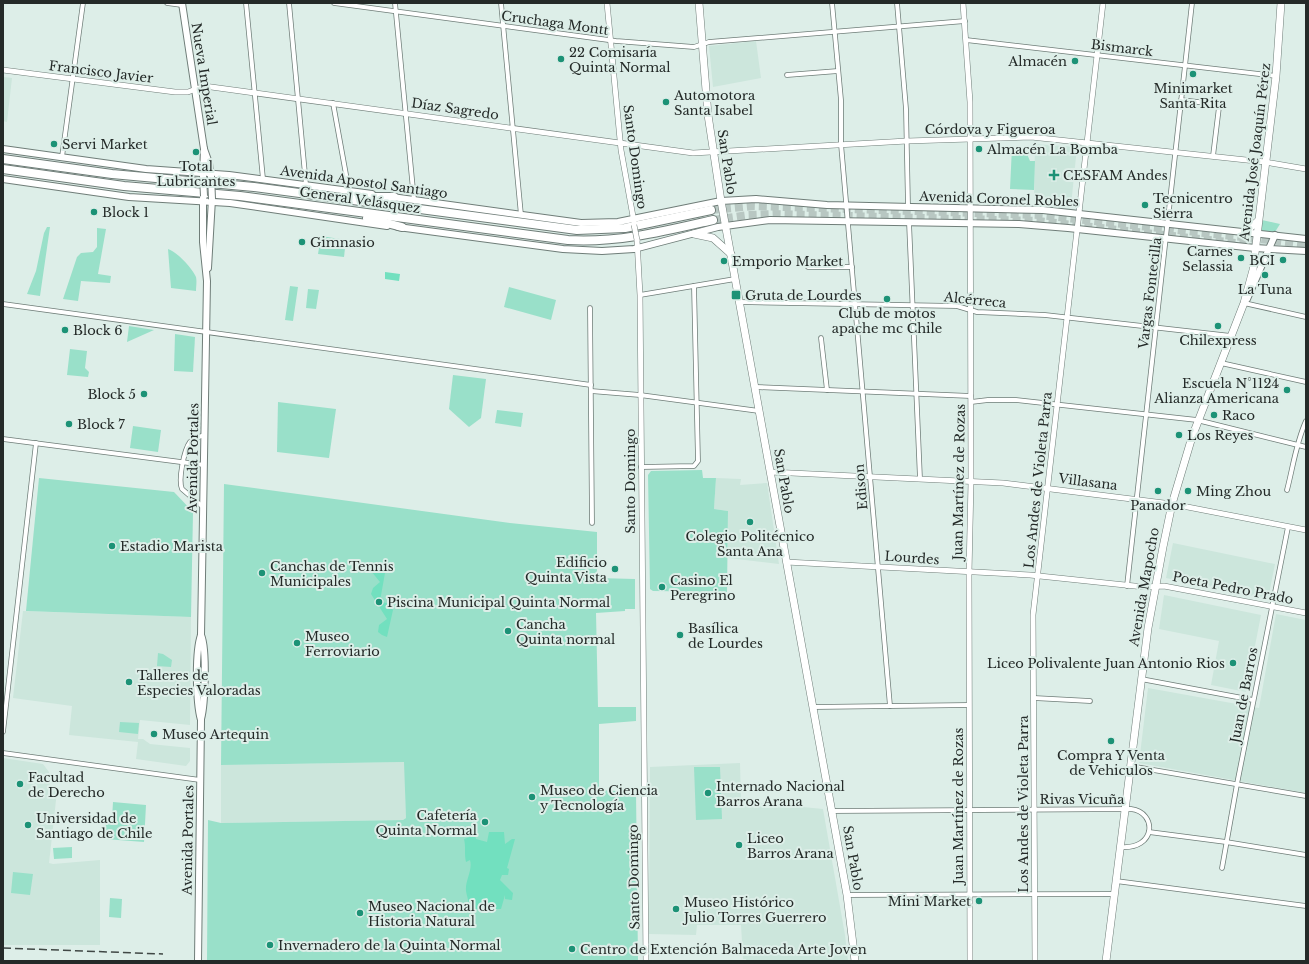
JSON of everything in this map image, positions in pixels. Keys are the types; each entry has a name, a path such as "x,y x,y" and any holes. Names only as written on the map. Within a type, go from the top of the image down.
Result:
{"highway":[{"name":"General Velásquez","path":"3,159 120,175 235,185 550,228 589,230 636,226 711,210"},
{"name":"General Velásquez","path":"3,169 124,186 240,196 549,238 581,241 629,238 713,220"},
{"path":"329,198 394,197"},
{"path":"339,210 402,227"}],"main road":[{"name":"San Pablo","path":"699,3 708,115 713,152 786,562 814,706 847,895 855,961"},
{"name":"Avenida José Joaquín Pérez","path":"1244,303 1253,270 1256,248 1276,76 1281,3"},
{"name":"Nueva Imperial","path":"182,4 204,149 211,175 212,201"},
{"name":"Avenida Apostol Santiago","path":"3,149 146,169 263,179 521,216 581,223 602,224 634,222 721,201"},
{"name":"Nueva Imperial","path":"203,199 204,149"},
{"path":"3,179 129,196 203,199 576,251 608,251 638,248 726,226"},
{"name":"Avenida Portales","path":"203,199 203,242 207,281"},
{"name":"Avenida Coronel Robles","path":"721,201 756,199 847,205 1028,209 1079,213 1306,239"},
{"name":"Avenida Portales","path":"198,961 201,720 198,708 198,660 201,635 207,281 211,247 212,201"},
{"name":"Avenida Coronel Robles","path":"726,226 784,219 1019,224 1256,248 1306,251"},
{"path":"1244,232 1258,221"},
{"path":"694,234 713,238 731,254"},
{"name":"Avenida Mapocho","path":"1106,961 1141,679 1155,586 1172,504 1197,420 1244,303 1251,292 1275,235"}],"street":[{"path":"62,157 83,3"},
{"path":"167,3 182,4"},
{"path":"246,3 263,179"},
{"path":"289,3 306,185"},
{"name":"Cruchaga Montt","path":"334,3 610,41 691,47 702,44"},
{"path":"395,3 414,200"},
{"path":"501,3 521,216"},
{"name":"Santo Domingo","path":"607,3 621,143 638,248 640,295 646,961"},
{"name":"Edison","path":"832,3 842,116 842,144 848,220 890,706"},
{"path":"897,3 907,141 908,206"},
{"name":"Juan Martínez de Rozas","path":"963,3 969,83 970,138 970,961"},
{"name":"Los Andes de Violeta Parra","path":"1035,961 1033,615 1103,3"},
{"name":"Vargas Fontecilla","path":"1127,586 1192,3"},
{"path":"702,44 709,42 964,20"},
{"name":"Bismarck","path":"966,40 1276,76"},
{"name":"Francisco Javier","path":"3,70 175,92 185,92 195,89"},
{"path":"787,75 838,71"},
{"name":"Díaz Sagredo","path":"195,89 204,86 693,153 713,152"},
{"path":"1182,100 1216,104 1219,107 1213,156"},
{"path":"333,103 349,191"},
{"name":"Córdova y Figueroa","path":"713,152 730,149 970,138 1031,137 1266,162 1306,169"},
{"path":"909,222 920,479"},
{"path":"808,266 852,267"},
{"path":"640,295 735,279"},
{"path":"641,467 694,466 698,461 694,286"},
{"name":"Alcérreca","path":"740,302 957,306 971,310 1067,318 1231,336"},
{"path":"1244,303 1306,317"},
{"path":"3,304 591,385"},
{"path":"590,308 592,523"},
{"path":"821,338 827,390"},
{"path":"1220,363 1306,382"},
{"path":"755,387 916,394 971,399 1004,399 1197,420 1306,447"},
{"path":"591,391 640,395 759,411"},
{"path":"1288,490 1297,452 1297,445 1306,421"},
{"path":"203,507 181,487 183,462 191,441 204,435"},
{"path":"3,439 204,465"},
{"path":"3,732 36,443"},
{"name":"Villasana","path":"770,472 971,482 1048,489 1172,504 1306,530"},
{"name":"Juan de Barros","path":"1222,868 1271,606 1288,527"},
{"name":"Lourdes","path":"786,562 1038,576 1127,586 1155,586"},
{"name":"Poeta Pedro Prado","path":"1155,586 1178,588 1306,613"},
{"path":"1141,679 1253,700"},
{"path":"1034,698 1090,701"},
{"path":"814,706 969,705"},
{"path":"3,754 200,780"},
{"path":"1130,766 1306,796"},
{"name":"Rivas Vicuña","path":"832,810 1125,809 1136,810 1143,815 1148,822 1149,832"},
{"path":"1120,848 1134,848 1140,845 1146,840 1149,832 1226,842 1306,855"},
{"path":"1116,881 1306,906"},
{"path":"847,895 1114,894"}],"shaded area":[{"path":"756,41 761,78 713,87 709,46"},
{"path":"3,77 12,78 7,122 3,121"},
{"name":"CESFAM Andes","path":"1035,144 1077,147 1071,206 1034,203"},
{"path":"1012,147 1024,147 1030,161 1035,161 1034,190 1010,189"},
{"path":"1262,220 1280,224 1275,232 1261,231"},
{"path":"47,227 50,227 40,296 27,294 36,271 44,233"},
{"path":"97,228 106,229 98,274 111,276 110,283 81,281 78,301 63,299 77,257 81,253 93,252 97,247"},
{"path":"321,236 346,240 344,257 318,254"},
{"path":"168,249 180,257 188,265 196,277 196,291 171,288"},
{"path":"385,272 400,274 399,281 385,279"},
{"path":"290,286 298,287 293,321 285,320"},
{"path":"509,287 556,300 551,320 504,307"},
{"path":"308,289 319,290 316,309 306,308"},
{"path":"129,326 154,330 127,342"},
{"path":"175,334 195,337 193,372 174,371"},
{"path":"70,349 87,351 85,368 89,372 88,377 67,375"},
{"path":"453,375 486,379 481,418 469,427 449,409"},
{"path":"278,402 336,409 329,458 277,452"},
{"path":"497,410 523,413 521,427 495,423"},
{"path":"133,426 161,430 158,452 130,448"},
{"path":"702,470 703,478 716,478 714,509 728,511 727,592 653,591 650,589 648,475 651,471"},
{"name":"Estadio Marista","path":"39,478 174,492 193,512 191,617 26,611"},
{"name":"Colegio Politécnico Santa Ana","path":"716,478 741,479 740,485 767,483 779,564 728,558 728,511 714,509"},
{"path":"224,484 510,523 597,532 597,578 635,579 635,609 596,613 598,707 636,707 636,721 599,724 599,790 636,792 638,961 207,961 208,820 221,823 403,820 406,818 404,762 221,765"},
{"path":"1173,543 1275,564 1268,599 1166,578"},
{"name":"Piscina Municipal Quinta Normal","path":"376,567 382,568 385,573 380,601 389,604 393,610 387,637 378,632 379,625 387,619 371,594 373,588 380,582 371,571"},
{"path":"1164,595 1261,615 1246,692 1211,685 1219,641 1159,629"},
{"path":"23,611 191,617 190,725 140,720 138,739 143,739 150,744 190,748 190,761 186,766 136,759 138,742 69,735 72,706 13,698"},
{"path":"1276,614 1306,620 1306,793 1139,763 1148,688 1259,708"},
{"path":"158,653 163,654 172,660 171,667 157,666"},
{"path":"120,722 139,723 138,734 119,732"},
{"name":"Universidad de Santiago de Chile","path":"3,758 43,764 49,772 50,790 57,791 49,863 53,864 100,860 100,945 3,945"},
{"path":"405,762 406,818 403,820 221,823 221,765"},
{"name":"Liceo Barros Arana","path":"740,763 741,801 823,809 845,935 848,961 746,961 746,959 743,959 741,925 697,925 696,935 649,934 650,767"},
{"name":"Internado Nacional Barros Arana","path":"694,767 720,767 722,819 696,820"},
{"path":"113,802 146,805 144,842 105,839 106,818 112,819"},
{"path":"489,832 504,832 505,844 512,839 515,839 507,868 509,869 508,875 502,875 500,880 513,893 512,900 505,899 505,895 501,909 468,909 469,902 466,887 471,864 470,860 466,862 464,839 475,835 476,839 487,842"},
{"path":"72,847 72,858 54,859 53,848"},
{"path":"13,872 33,874 30,895 11,893"},
{"path":"110,898 122,899 121,918 109,917"}],"tunnel":[{"path":"711,210 754,206 1039,215 1306,244"},
{"path":"713,220 748,215 773,214 1038,221 1263,246"}],"railway":[{"path":"3,948 163,954"}],"place":[{"name":"22 Comisaría Quinta Normal","path":"561,59"},
{"name":"Almacén","path":"1075,61"},
{"name":"Minimarket Santa Rita","path":"1193,74"},
{"name":"Automotora Santa Isabel","path":"666,102"},
{"name":"Servi Market","path":"54,144"},
{"name":"Almacén La Bomba","path":"979,149"},
{"name":"Total Lubricantes","path":"196,152"},
{"name":"CESFAM Andes","path":"1054,175"},
{"name":"Tecnicentro Sierra","path":"1145,205"},
{"name":"Block 1","path":"94,212"},
{"name":"Gimnasio","path":"302,242"},
{"name":"Carnes Selassia","path":"1241,258"},
{"name":"BCI","path":"1283,260"},
{"name":"Emporio Market","path":"724,261"},
{"name":"La Tuna","path":"1265,275"},
{"name":"Gruta de Lourdes","path":"736,295"},
{"name":"Club de motos apache mc Chile","path":"887,299"},
{"name":"Chilexpress","path":"1218,326"},
{"name":"Block 6","path":"65,330"},
{"name":"Escuela N°1124 Alianza Americana","path":"1287,390"},
{"name":"Block 5","path":"144,394"},
{"name":"Raco","path":"1214,415"},
{"name":"Block 7","path":"69,424"},
{"name":"Los Reyes","path":"1179,435"},
{"name":"Panador","path":"1158,491"},
{"name":"Ming Zhou","path":"1188,491"},
{"name":"Colegio Politécnico Santa Ana","path":"750,522"},
{"name":"Estadio Marista","path":"112,546"},
{"name":"Edificio Quinta Vista","path":"615,569"},
{"name":"Canchas de Tennis Municipales","path":"262,573"},
{"name":"Casino El Peregrino","path":"662,587"},
{"name":"Piscina Municipal Quinta Normal","path":"379,602"},
{"name":"Cancha Quinta normal","path":"508,631"},
{"name":"Basílica de Lourdes","path":"680,635"},
{"name":"Museo Ferroviario","path":"297,643"},
{"name":"Liceo Polivalente Juan Antonio Rios","path":"1233,663"},
{"name":"Talleres de Especies Valoradas","path":"129,682"},
{"name":"Museo Artequin","path":"154,734"},
{"name":"Compra Y Venta de Vehiculos","path":"1111,741"},
{"name":"Facultad de Derecho","path":"20,784"},
{"name":"Internado Nacional Barros Arana","path":"708,793"},
{"name":"Museo de Ciencia y Tecnología","path":"532,797"},
{"name":"Cafetería Quinta Normal","path":"485,822"},
{"name":"Universidad de Santiago de Chile","path":"28,825"},
{"name":"Liceo Barros Arana","path":"739,845"},
{"name":"Mini Market","path":"979,901"},
{"name":"Museo Histórico Julio Torres Guerrero","path":"676,909"},
{"name":"Museo Nacional de Historia Natural","path":"360,913"},
{"name":"Invernadero de la Quinta Normal","path":"270,945"},
{"name":"Centro de Extención Balmaceda Arte Joven","path":"572,949"}]}
